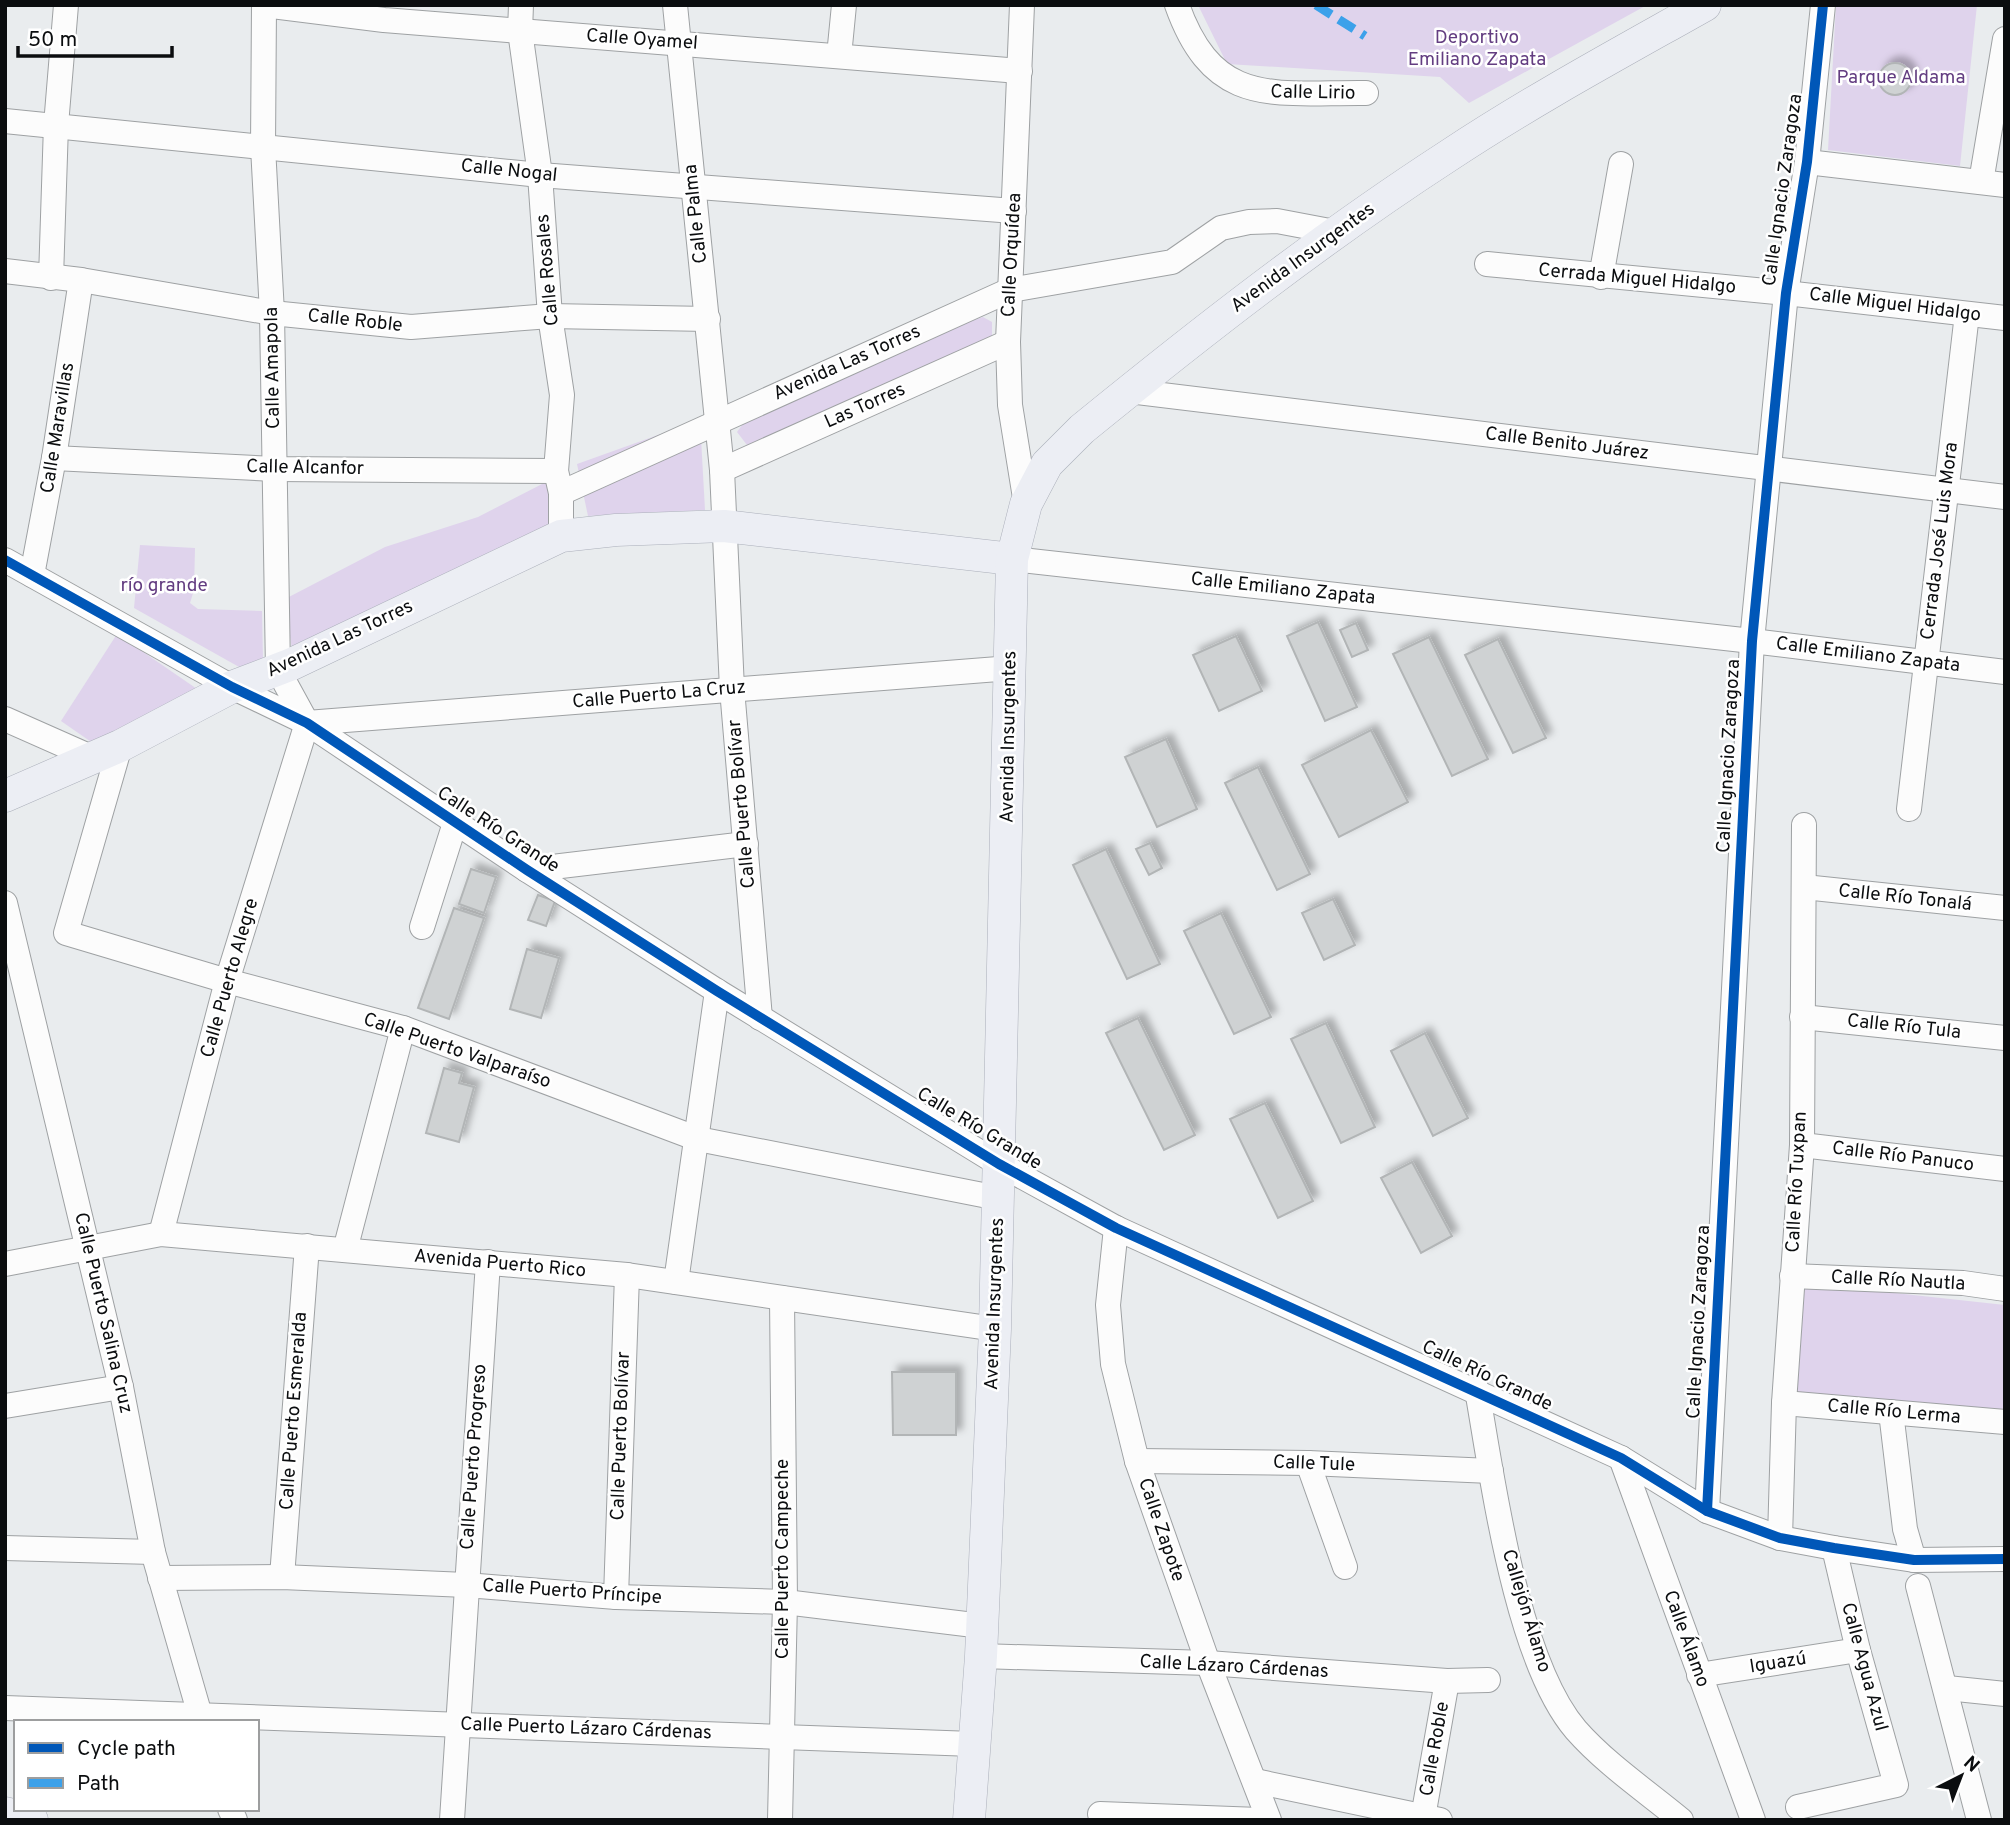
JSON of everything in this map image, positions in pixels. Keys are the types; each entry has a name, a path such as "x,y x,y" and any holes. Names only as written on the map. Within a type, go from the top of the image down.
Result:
{"main road":[{"name":"Avenida Insurgentes","path":"969,1820 981,1641 995,1329 1012,559 1026,504 1047,464 1082,429 1335,232 1448,155 1559,86 1705,5"},
{"name":"Calle Emiliano Zapata","path":"561,536 616,530 724,526 1012,559"},
{"name":"Avenida Las Torres","path":"5,796 107,752 232,687 278,670 561,536"},
{"path":"5,1813 32,1820"}],"street":[{"path":"51,278 56,125 66,5"},
{"name":"Calle Oyamel","path":"264,5 520,31 1020,71"},
{"name":"Calle Amapola","path":"264,5 263,147 272,313 278,670 307,723"},
{"name":"Calle Rosales","path":"521,5 520,31 540,175 551,316 562,395 559,482 561,536"},
{"name":"Calle Palma","path":"675,5 717,423"},
{"path":"839,56 844,5"},
{"name":"Calle Orquídea","path":"1022,5 1008,342 1010,405 1026,504"},
{"name":"Calle Lirio","path":"1177,5 1203,58 1227,80 1255,92 1366,93"},
{"name":"Calle Ignacio Zaragoza","path":"1707,1511 1752,641 1786,293 1807,162 1823,5"},
{"path":"1807,162 1993,184 2005,39"},
{"name":"Calle Nogal","path":"5,121 540,175 1014,211"},
{"path":"1601,276 1621,164"},
{"name":"Avenida Las Torres","path":"559,482 717,423 1010,290 1172,262 1221,228 1249,222 1277,221 1335,232"},
{"name":"Cerrada Miguel Hidalgo","path":"1487,264 1786,293"},
{"name":"Calle Roble","path":"5,271 81,280 272,313 411,327 551,316 708,319"},
{"name":"Calle Maravillas","path":"32,575 54,458 81,280"},
{"name":"Calle Miguel Hidalgo","path":"1786,293 2005,318"},
{"name":"Cerrada José Luis Mora","path":"1909,809 1967,314"},
{"name":"Las Torres","path":"722,470 1008,342"},
{"name":"Calle Benito Juárez","path":"1129,391 2005,497"},
{"name":"Calle Puerto Bolívar","path":"717,423 722,470 732,689 760,1018"},
{"name":"Calle Alcanfor","path":"54,458 559,482"},
{"name":"Calle Emiliano Zapata","path":"1012,559 1752,641 2005,672"},
{"name":"Calle Río Grande","path":"5,560 232,687 307,723 527,870 760,1018 999,1164 1116,1228 1477,1390 1621,1458 1707,1511 1780,1538 1833,1548 1914,1560 2005,1559"},
{"name":"Calle Puerto La Cruz","path":"307,723 1011,668"},
{"path":"5,719 107,752"},
{"name":"Calle Puerto Alegre","path":"160,1234 227,981 307,723"},
{"name":"Calle Puerto Valparaíso","path":"107,752 66,933 227,981 403,1028 698,1139 998,1198"},
{"path":"422,927 455,822"},
{"name":"Calle Río Tuxpan","path":"1780,1538 1784,1403 1802,1145 1804,825"},
{"path":"527,870 746,844"},
{"name":"Calle Río Tonalá","path":"1804,887 2005,908"},
{"name":"Calle Puerto Salina Cruz","path":"5,903 121,1387 153,1552 201,1718"},
{"path":"676,1282 717,991"},
{"name":"Calle Río Tula","path":"1802,1017 2005,1038"},
{"path":"345,1251 403,1028"},
{"name":"Calle Río Panuco","path":"1802,1145 2005,1169"},
{"name":"Calle Zapote","path":"1116,1228 1108,1305 1112,1364 1137,1461 1208,1663 1269,1820"},
{"name":"Avenida Puerto Rico","path":"5,1264 160,1234 626,1275 995,1329"},
{"name":"Calle Puerto Esmeralda","path":"282,1577 307,1245"},
{"name":"Calle Puerto Progreso","path":"452,1820 488,1262"},
{"name":"Calle Puerto Bolívar","path":"615,1597 626,1275"},
{"name":"Calle Río Nautla","path":"1792,1276 1963,1283 2005,1289"},
{"name":"Calle Puerto Campeche","path":"780,1820 785,1602 782,1298"},
{"path":"5,1406 121,1387"},
{"name":"Callejón Álamo","path":"1477,1390 1504,1538 1534,1648 1553,1695 1575,1729 1608,1761 1681,1820"},
{"name":"Calle Río Lerma","path":"1784,1403 2005,1422"},
{"path":"1891,1412 1905,1529 1914,1560"},
{"name":"Calle Álamo","path":"1621,1458 1753,1820"},
{"name":"Calle Tule","path":"1137,1461 1308,1463 1491,1471"},
{"path":"1308,1463 1345,1567"},
{"path":"5,1548 153,1552"},
{"name":"Calle Agua Azul","path":"1798,1807 1896,1785 1833,1548"},
{"name":"Calle Puerto Príncipe","path":"160,1578 282,1577 466,1585 615,1597 785,1602 981,1641"},
{"path":"1918,1586 1947,1688 1979,1820"},
{"name":"Calle Lázaro Cárdenas","path":"981,1641 1208,1663 1447,1681 1488,1680"},
{"name":"Iguazú","path":"1699,1675 1858,1650"},
{"name":"Calle Roble","path":"1432,1818 1447,1681"},
{"path":"1947,1688 2005,1694"},
{"name":"Calle Puerto Lázaro Cárdenas","path":"5,1708 201,1718 457,1724 973,1744"},
{"path":"1255,1781 1432,1818"},
{"path":"1100,1814 1259,1820"}],"green space":[{"name":"Deportivo Emiliano Zapata","path":"1198,5 1647,5 1469,103 1440,77 1227,64"},
{"name":"Parque Aldama","path":"1836,5 1977,5 1960,166 1828,150"},
{"path":"983,317 992,322 992,338 747,445 737,432 745,421 934,334"},
{"path":"700,420 705,510 588,516 577,464"},
{"path":"546,482 555,526 293,658 285,599 385,547 478,517"},
{"name":"río grande","path":"140,545 195,548 194,590 190,603 198,609 262,611 263,660 248,672 134,608"},
{"path":"117,634 200,691 97,746 61,721"},
{"path":"1803,1283 2005,1305 2005,1412 1794,1394"}],"building":[{"path":"1895,63 1906,68 1911,79 1906,90 1895,95 1884,90 1879,79 1884,68"},
{"path":"1318,622 1357,707 1325,721 1287,636"},
{"path":"1356,623 1368,650 1352,657 1340,630"},
{"path":"1236,636 1262,691 1219,711 1193,655"},
{"path":"1429,637 1488,759 1452,776 1393,654"},
{"path":"1498,639 1546,738 1513,753 1465,655"},
{"path":"1371,730 1408,802 1339,837 1302,765"},
{"path":"1166,739 1197,809 1157,827 1125,757"},
{"path":"1258,767 1310,874 1277,890 1225,783"},
{"path":"1150,843 1162,868 1149,875 1136,849"},
{"path":"1106,849 1160,964 1127,979 1073,865"},
{"path":"471,869 496,877 484,913 459,904"},
{"path":"538,895 555,901 546,926 528,920"},
{"path":"1333,899 1355,945 1324,960 1302,913"},
{"path":"454,908 484,918 449,1019 418,1008"},
{"path":"1221,913 1271,1017 1234,1034 1184,931"},
{"path":"527,949 559,958 541,1018 510,1009"},
{"path":"1138,1018 1195,1135 1164,1150 1106,1033"},
{"path":"1326,1023 1375,1127 1341,1143 1291,1039"},
{"path":"1425,1033 1468,1118 1433,1136 1391,1051"},
{"path":"444,1068 462,1073 459,1083 474,1087 459,1142 426,1133"},
{"path":"1265,1103 1313,1201 1278,1218 1230,1119"},
{"path":"1412,1162 1452,1236 1421,1253 1381,1178"},
{"path":"892,1372 956,1372 956,1435 893,1435"}],"marked path":[{"path":"1316,5 1365,36"}],"cycle path":[{"path":"1707,1511 1752,641 1786,293 1807,162 1823,5"},
{"path":"5,560 232,687 307,723 527,870 717,991 999,1164 1116,1228 1621,1458 1707,1511 1780,1538 1834,1548 1914,1560 2005,1559"}]}
